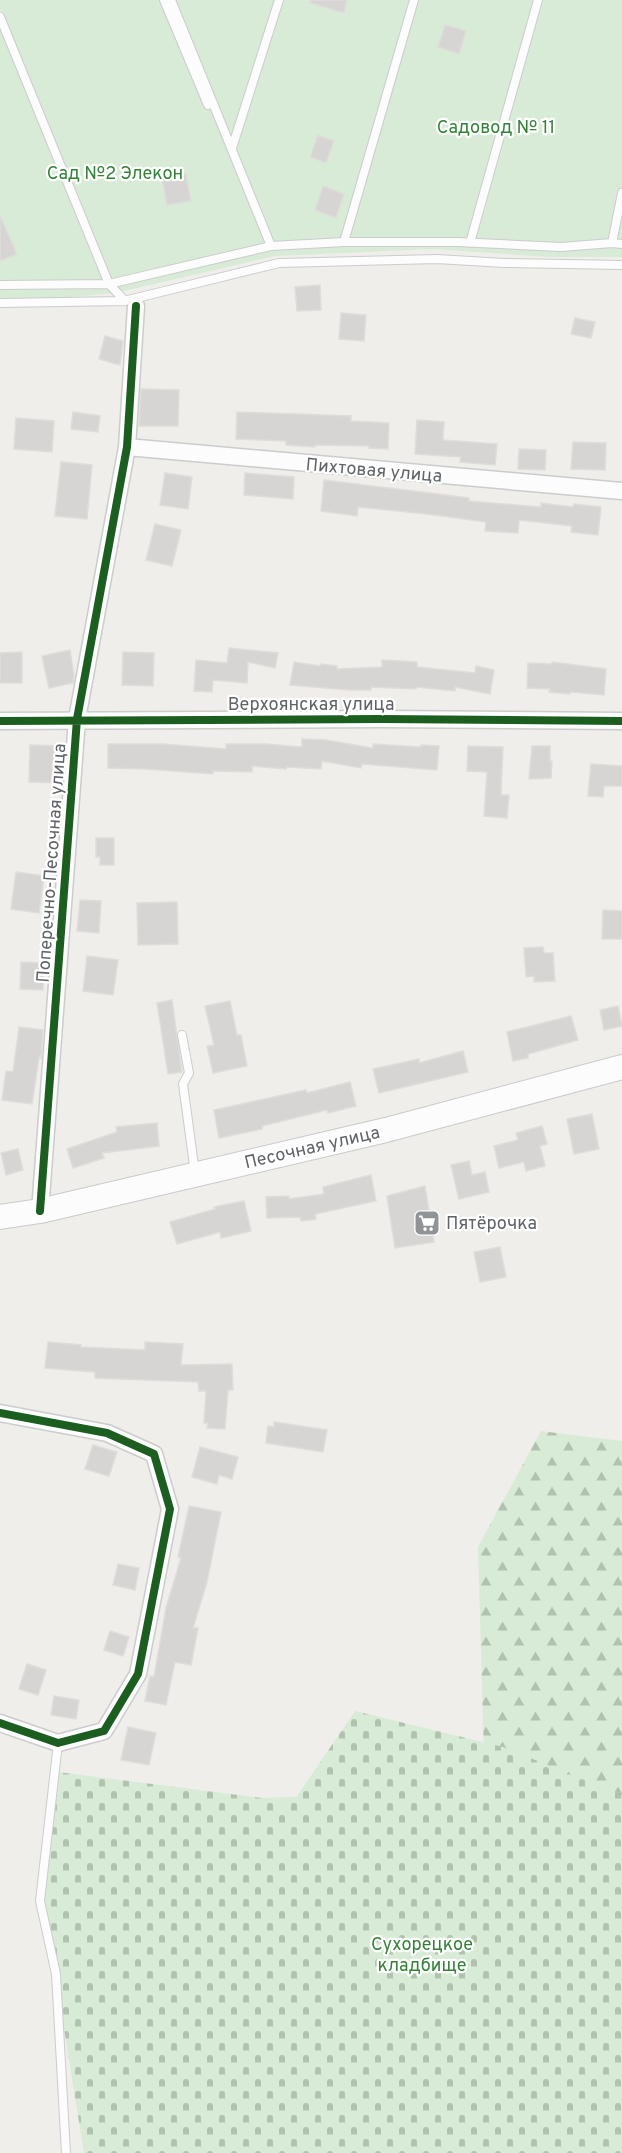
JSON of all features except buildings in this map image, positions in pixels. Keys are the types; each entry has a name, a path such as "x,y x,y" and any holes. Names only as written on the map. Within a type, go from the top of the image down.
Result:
{"main road":[{"name":"Песочная улица","path":"0,1217 40,1211 386,1130 622,1067"}],"street":[{"name":"Поперечно-Песочная улица","path":"40,1211 77,719 127,447 130,304"},
{"name":"Пихтовая улица","path":"127,447 622,491"},
{"name":"Верхоянская улица","path":"0,721 77,719 622,721"},
{"path":"0,1413 107,1432 154,1454 170,1509 138,1674 104,1731 58,1743 0,1723"}],"lane":[{"path":"164,0 271,246"},
{"path":"171,0 231,153"},
{"path":"231,153 279,0"},
{"path":"344,242 414,0"},
{"path":"470,243 538,0"},
{"path":"0,17 109,284 130,304"},
{"path":"612,243 622,193"},
{"path":"0,285 109,284 271,246 344,242 470,243 561,247 622,244"},
{"path":"0,303 130,304 279,263 437,259 504,263 622,265"},
{"path":"182,1035 189,1073 183,1084 195,1175"},
{"path":"58,1743 40,1901 56,1974 66,2153"}],"green space":[{"name":"Садовод № 11","path":"0,0 622,0 622,257 548,257 433,249 275,256 115,293 26,301 0,299"},
{"path":"541,1431 622,1441 622,2153 206,1800 485,1790 478,1547"},
{"name":"Сухорецкое кладбище","path":"355,1711 503,1747 622,1795 622,2153 84,2153 43,1898 58,1772 293,1802"}],"cycle path":[{"path":"40,1211 77,719 127,447 136,306"},
{"path":"0,721 381,719 622,721"},
{"path":"0,1413 107,1433 154,1454 170,1509 138,1674 104,1731 58,1743 0,1723"}],"place":[{"name":"Пятёрочка","path":"427,1223"}],"park label":[{"name":"Сад №2 Элекон","path":"115,173"}]}
